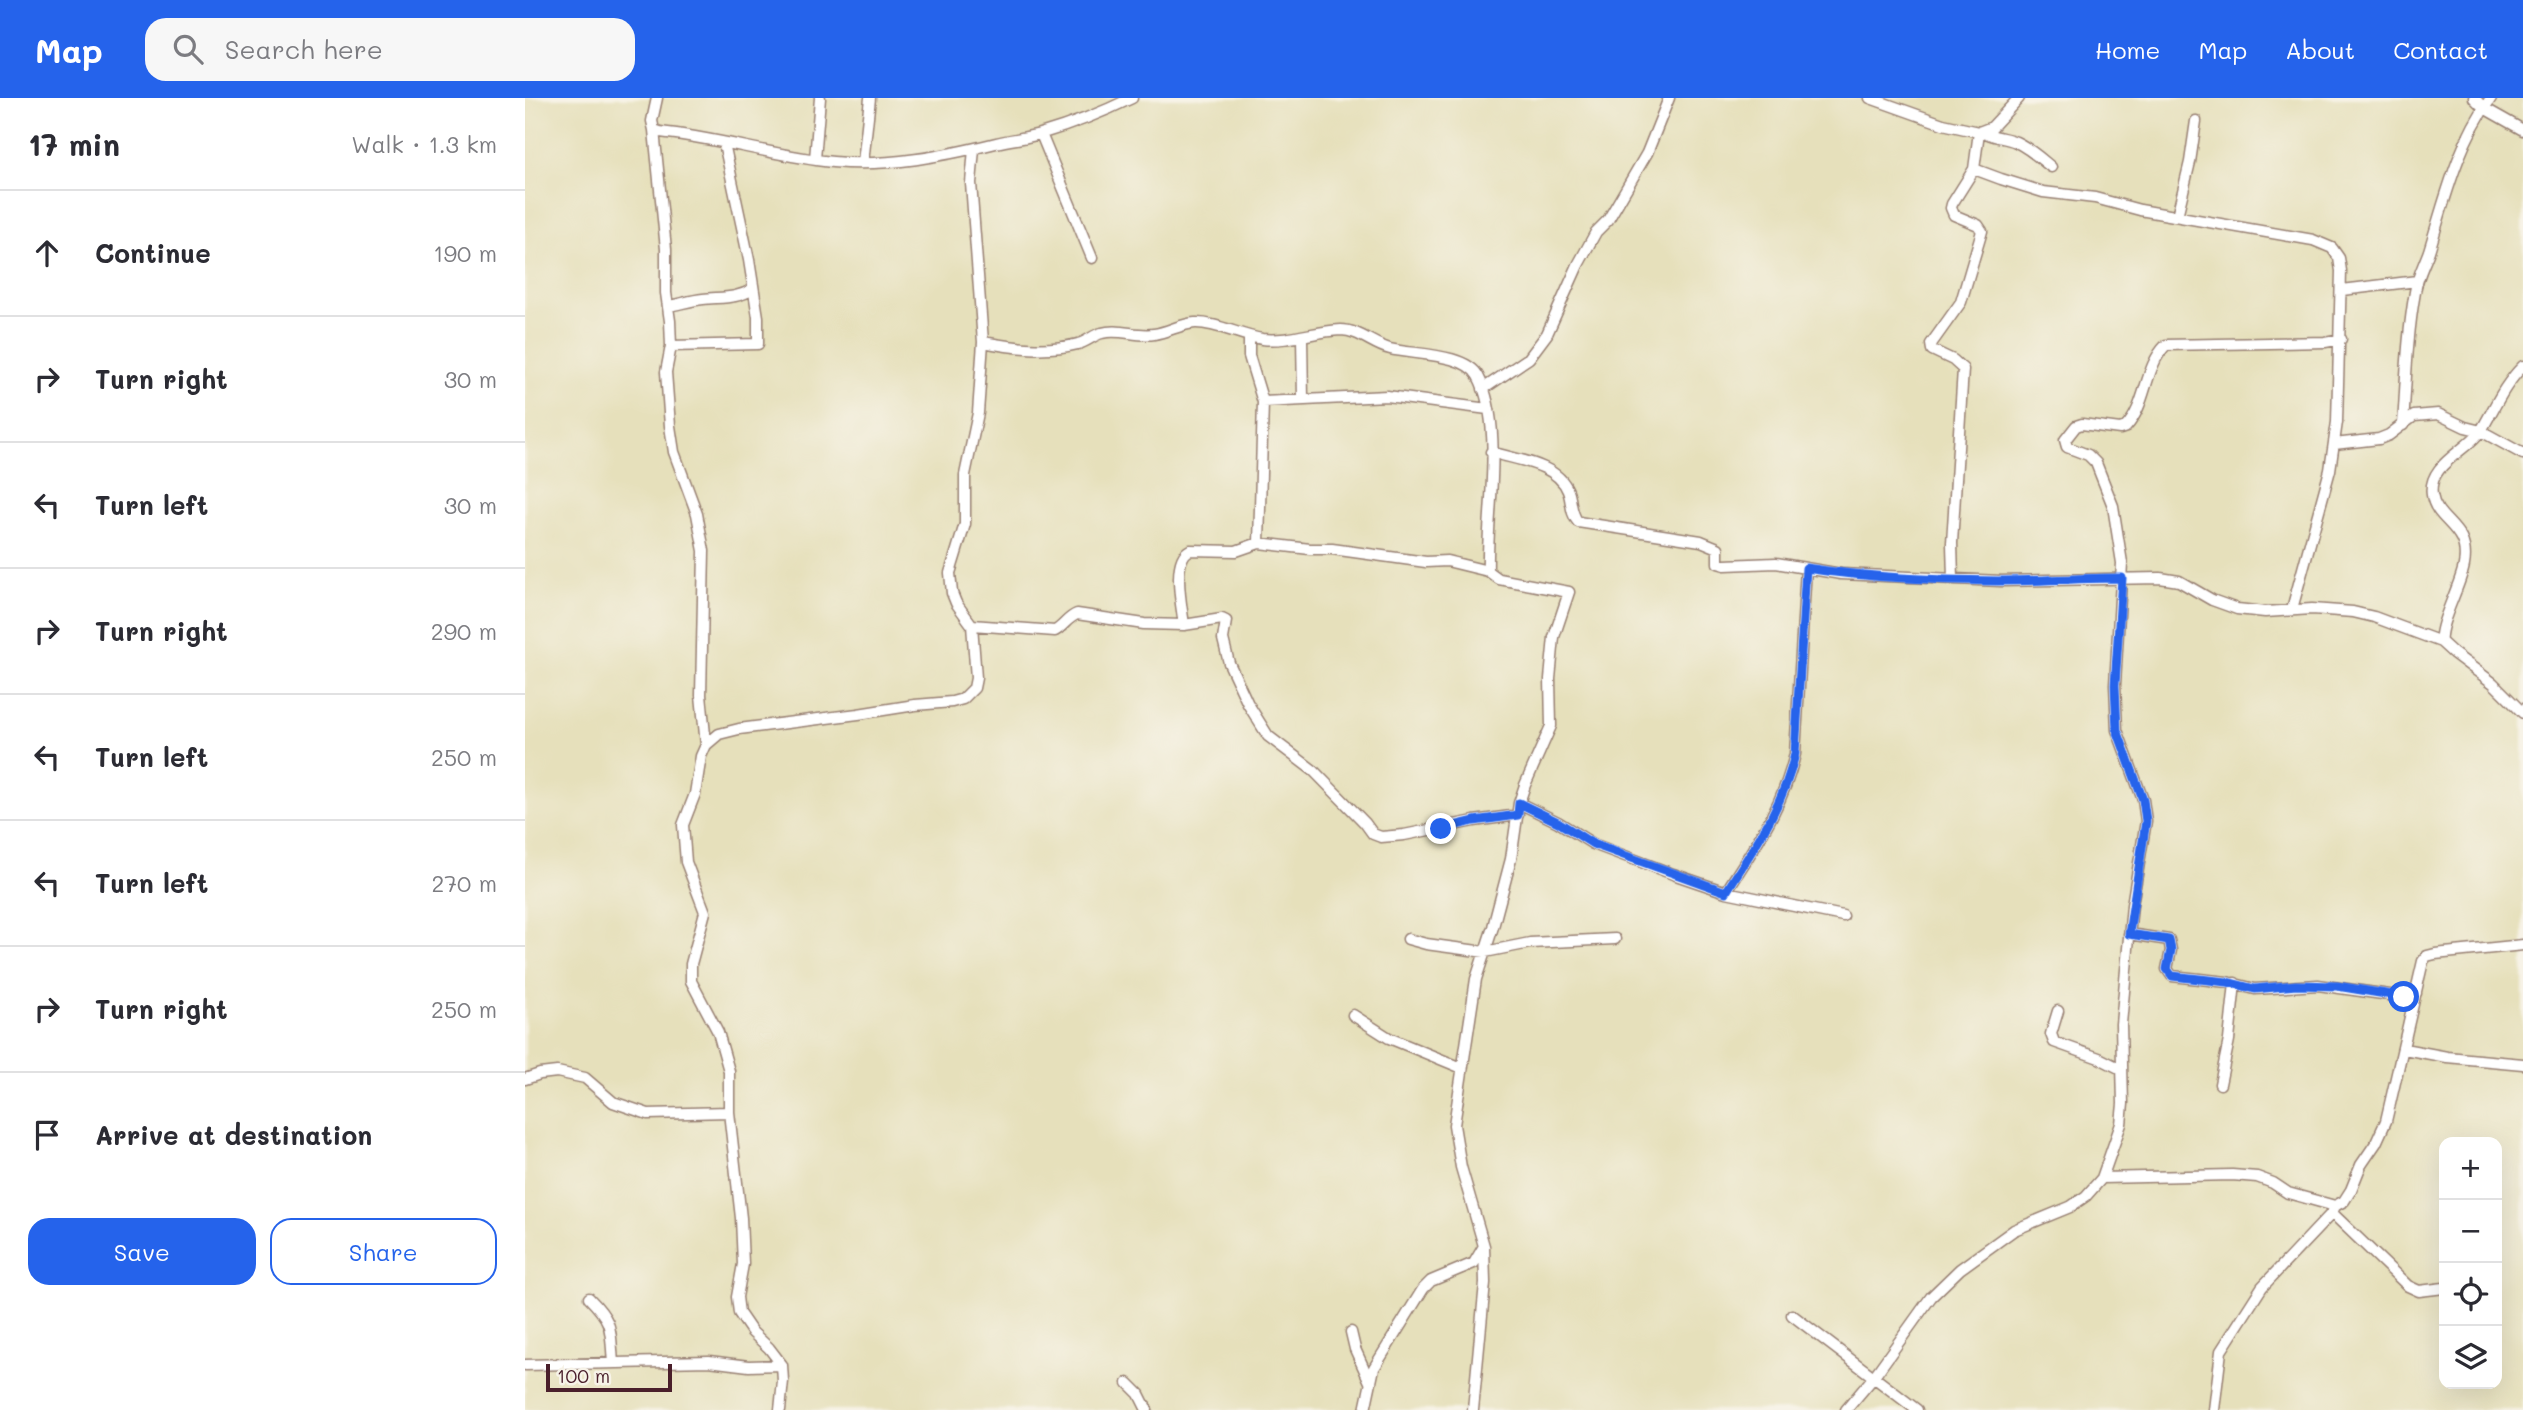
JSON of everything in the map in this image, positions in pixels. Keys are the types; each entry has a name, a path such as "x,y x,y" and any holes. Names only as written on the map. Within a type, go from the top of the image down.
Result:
{"street":[{"path":"657,98 652,121 666,249 666,293 671,346 666,372 671,437 677,462 697,514 704,551 701,683 706,745 698,765 695,794 683,825 686,862 705,912 691,964 691,981 718,1032 727,1058 741,1217 743,1264 737,1297 739,1313 751,1332 769,1348 782,1365 780,1410"},
{"path":"815,159 820,98"},
{"path":"863,163 870,98"},
{"path":"654,130 815,159 863,163 915,160 1041,134 1091,117 1132,98"},
{"path":"1483,389 1529,358 1542,341 1563,300 1568,283 1574,277 1596,232 1608,220 1647,153 1669,98"},
{"path":"1870,98 1887,101 1943,124 2013,141 2051,167"},
{"path":"1953,579 1952,543 1962,369 1953,360 1932,350 1931,344 1961,302 1982,231 1978,225 1954,215 1951,208 1974,169 1981,132 1998,121 2019,98"},
{"path":"2474,98 2484,108 2523,130"},
{"path":"2403,425 2411,315 2417,281 2446,189 2469,135 2491,98"},
{"path":"2178,216 2196,121"},
{"path":"1041,134 1092,258"},
{"path":"671,346 758,344 758,317 724,143"},
{"path":"706,745 719,734 729,730 963,699 974,688 976,678 972,625 956,603 950,573 966,519 965,475 978,413 983,342 971,183 974,149"},
{"path":"1974,169 2043,192 2095,198 2140,210 2323,243 2332,248 2339,258 2342,290 2335,444 2321,509 2292,609"},
{"path":"2342,290 2417,281"},
{"path":"669,306 702,299 744,295 753,289"},
{"path":"983,342 1019,349 1059,348 1085,342 1100,333 1146,335 1201,323 1263,339 1302,337 1344,330 1387,349 1429,354 1461,362 1473,369 1483,389 1492,433 1488,571"},
{"path":"1249,336 1249,356 1263,402 1259,543"},
{"path":"1302,337 1303,399"},
{"path":"1846,1410 1873,1378 1931,1297 1960,1269 2014,1230 2070,1207 2086,1196 2102,1178 2121,1124 2123,1104 2119,1041 2129,934 2146,821 2143,800 2117,730 2115,685 2122,578 2119,537 2109,495 2094,459 2065,444 2068,434 2082,424 2126,428 2159,352 2166,345 2325,342 2340,339"},
{"path":"2441,642 2441,632 2460,582 2466,553 2462,538 2434,501 2432,482 2438,470 2481,431 2504,387 2519,376 2523,366"},
{"path":"1263,402 1387,396 1488,409"},
{"path":"2335,444 2379,439 2414,416 2438,414 2465,427 2481,431 2523,454"},
{"path":"1491,452 1555,473 1568,491 1574,517 1578,522 1701,541 1718,548 1718,564 1776,563 1841,574 2001,581 2160,578 2179,581 2219,603 2247,611 2292,609 2353,612 2374,617 2441,642 2493,683 2523,713"},
{"path":"1184,625 1179,590 1181,559 1185,553 1190,550 1237,551 1259,543 1332,549 1426,562 1447,561 1488,571 1499,579 1569,592 1554,636 1550,679 1551,726 1519,803 1511,859 1472,999 1460,1098 1454,1125 1456,1142 1484,1246 1485,1283 1473,1410"},
{"path":"1726,892 1763,835 1789,781 1795,754 1806,568"},
{"path":"972,625 1055,631 1077,614 1144,624 1184,625 1222,619 1226,621 1223,639 1229,663 1248,704 1268,736 1314,771 1373,834 1381,837 1403,835 1518,815"},
{"path":"1519,803 1558,822 1593,844 1726,892 1843,916"},
{"path":"2129,934 2169,940 2171,950 2167,969 2172,976 2235,983 2255,989 2318,985 2404,997 2416,993"},
{"path":"1408,939 1485,952 1530,943 1615,939"},
{"path":"2214,1410 2221,1351 2262,1287 2333,1209 2344,1201 2361,1165 2382,1132 2391,1107 2419,970 2427,956 2523,945"},
{"path":"2220,1084 2229,1040 2235,983"},
{"path":"2058,1011 2051,1034 2054,1042 2121,1069"},
{"path":"1353,1015 1389,1038 1462,1068"},
{"path":"2404,1049 2447,1057 2523,1064"},
{"path":"525,1079 557,1072 586,1078 613,1102 648,1114 730,1112"},
{"path":"2102,1178 2232,1175 2257,1177 2288,1193 2333,1209 2408,1286 2419,1290 2439,1288"},
{"path":"1365,1410 1370,1382 1384,1348 1423,1289 1431,1281 1474,1263 1484,1246"},
{"path":"589,1298 605,1314 609,1323 613,1363"},
{"path":"1792,1315 1917,1410"},
{"path":"1351,1332 1370,1382"},
{"path":"525,1365 709,1361 749,1366 782,1365"},
{"path":"1128,1383 1139,1394 1147,1410"}],"route":[{"path":"1441,829 1518,815 1519,803 1558,822 1593,844 1726,892 1763,835 1789,781 1795,754 1806,568 1841,574 1898,578 2001,581 2122,578 2115,685 2117,730 2137,780 2146,821 2129,934 2164,937 2169,940 2171,950 2167,969 2172,976 2235,983 2255,989 2296,985 2337,986 2404,997"}]}
